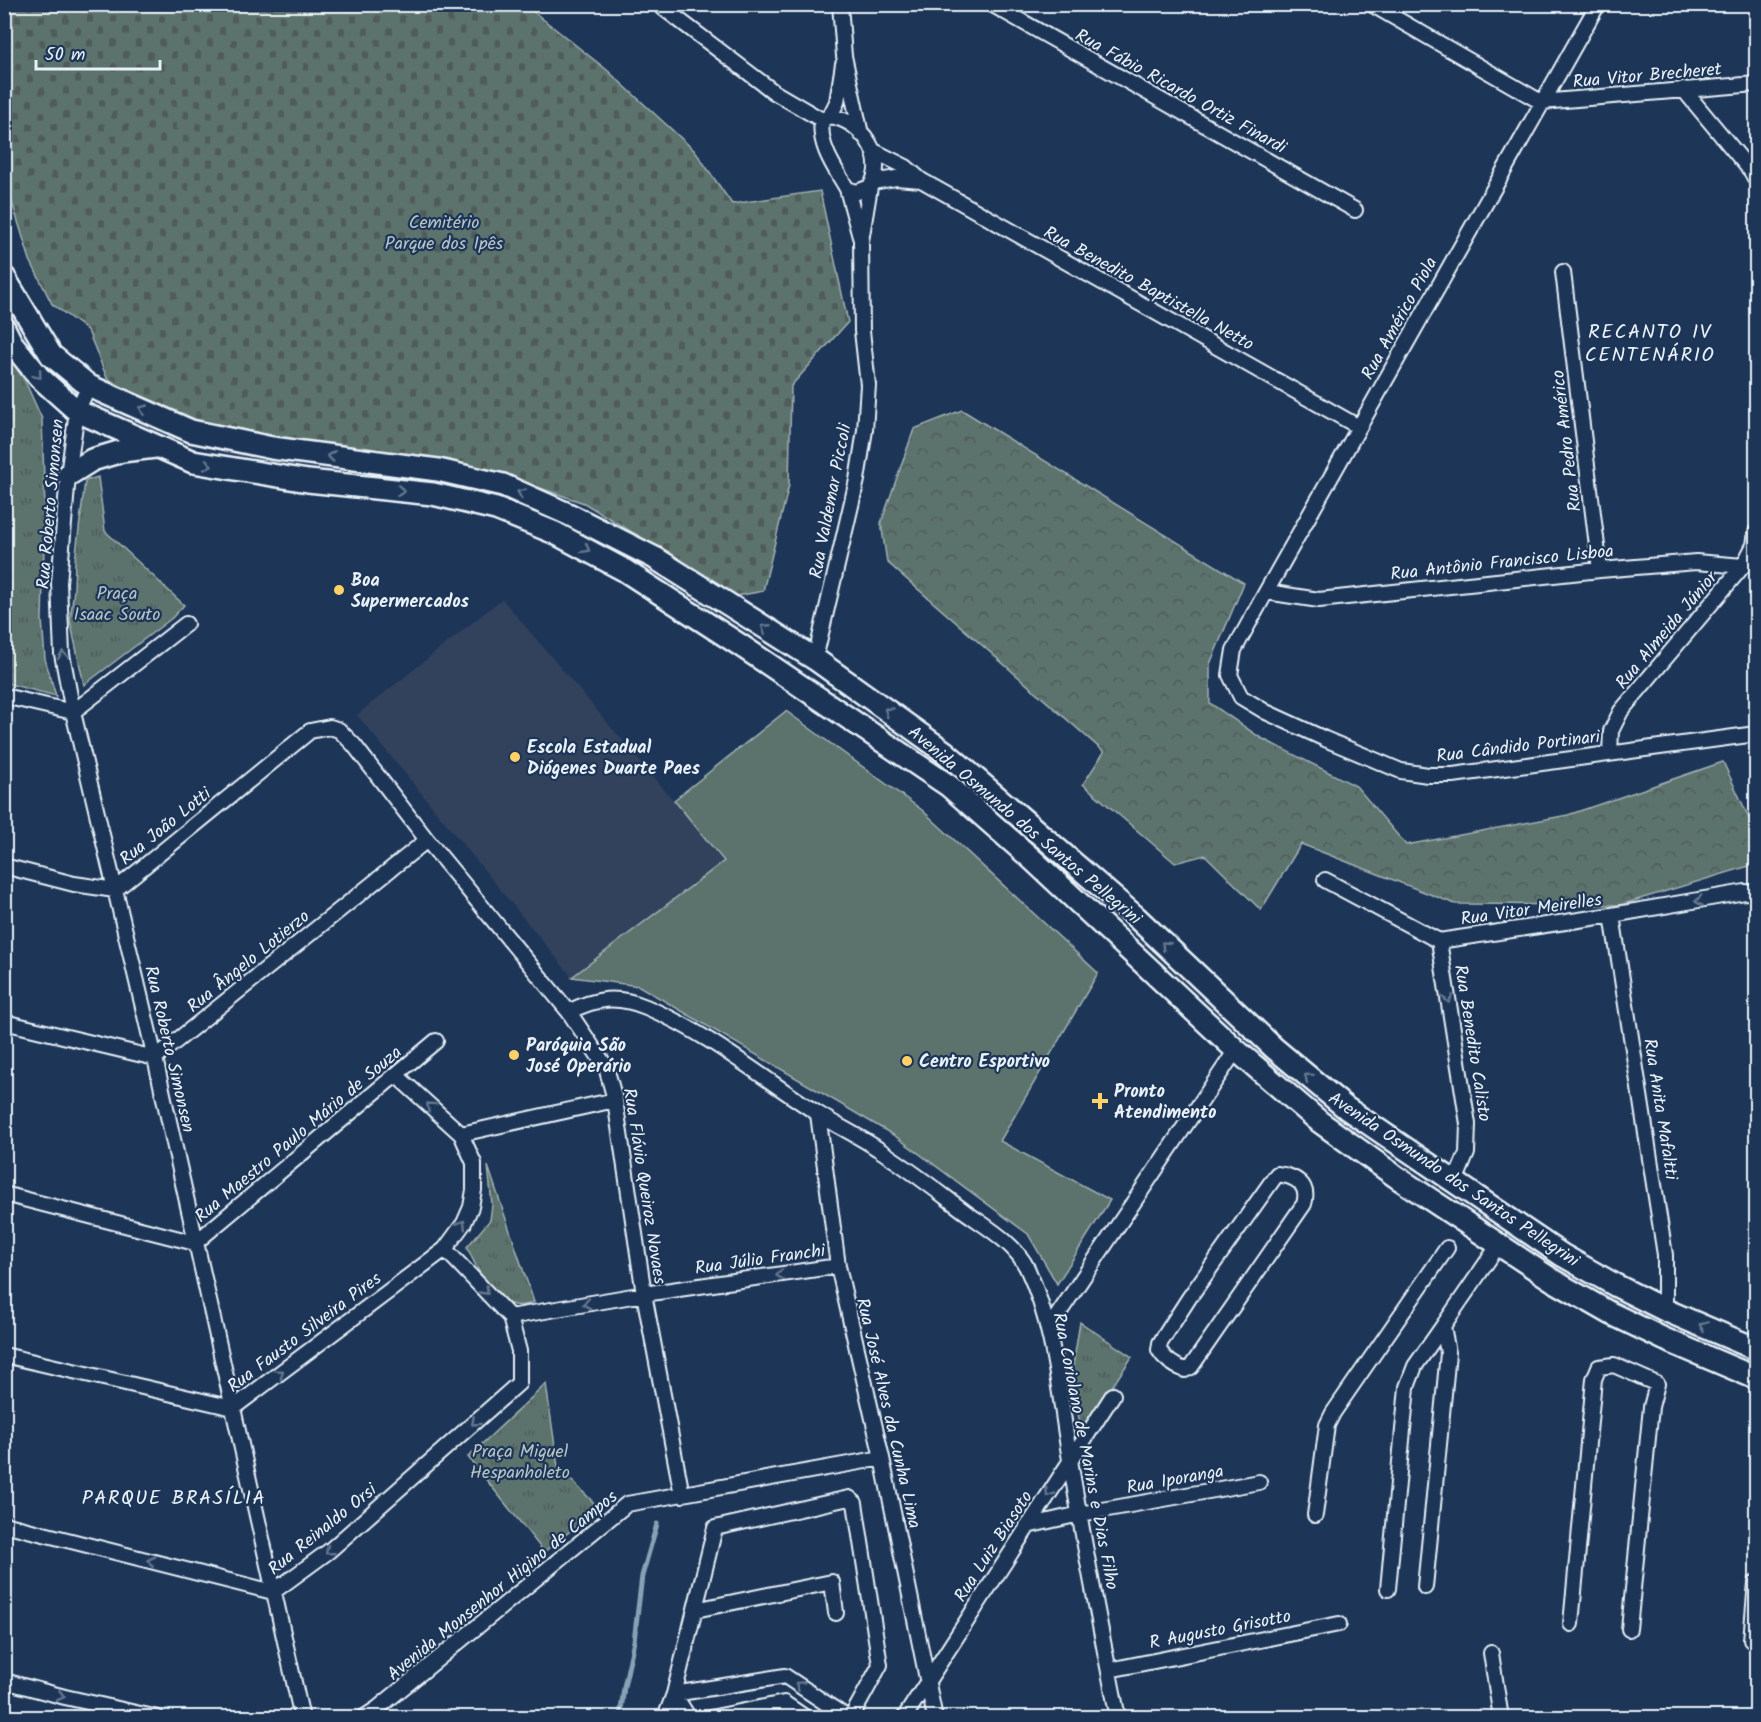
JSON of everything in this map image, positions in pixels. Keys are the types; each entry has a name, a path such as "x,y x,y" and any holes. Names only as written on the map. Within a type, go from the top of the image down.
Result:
{"main road":[{"name":"Avenida Osmundo dos Santos Pellegrini","path":"4,277 51,355 89,386 191,430 272,448 438,470 503,485 568,514 655,558 815,658 945,752 1137,918 1274,1048 1337,1101 1454,1184 1562,1255 1614,1285 1665,1310 1756,1349"},
{"name":"Avenida Osmundo dos Santos Pellegrini","path":"4,328 11,342 39,377 77,411 193,462 247,473 433,494 496,509 555,533 615,565 949,786 1033,860 1236,1050 1320,1122 1398,1178 1500,1243 1554,1281 1610,1313 1756,1378"},
{"path":"68,475 92,460 122,451 157,446"},
{"path":"779,672 798,677 805,675 811,670 815,658"},
{"path":"1082,907 1088,901 1096,899 1137,918"}],"street":[{"path":"840,4 844,56 861,134"},
{"name":"Rua Fábio Ricardo Ortiz Finardi","path":"991,4 1354,210"},
{"path":"1371,4 1541,102"},
{"name":"Rua Américo Piola","path":"1234,650 1598,4"},
{"path":"659,5 774,92 826,118 842,118 861,134 874,151"},
{"path":"826,118 837,102 844,56"},
{"name":"Rua Vitor Brecheret","path":"1541,102 1756,84"},
{"path":"1683,89 1756,180"},
{"name":"Rua Valdemar Piccoli","path":"826,118 820,131 824,144 847,189 861,242"},
{"name":"Rua Valdemar Piccoli","path":"815,658 857,480 864,430 868,385 862,331 861,242 872,184 877,173 874,151"},
{"name":"Rua Benedito Baptistella Netto","path":"874,151 906,167 921,180 1359,427"},
{"name":"Rua Benedito Baptistella Netto","path":"847,189 857,192 872,184 896,178 921,180"},
{"name":"Rua Pedro Américo","path":"1563,272 1600,570"},
{"name":"Rua Roberto Simonsen","path":"89,386 77,411 68,475 59,584 62,654 73,712 155,1058 302,1718"},
{"name":"Rua Almeida Júnior","path":"1610,753 1611,731 1621,711 1743,566 1754,545 1756,532"},
{"name":"Rua Antônio Francisco Lisboa","path":"1266,592 1319,600 1696,561 1743,566"},
{"path":"4,696 73,712 186,624"},
{"name":"Rua Cândido Portinari","path":"1234,650 1230,675 1241,697 1266,712 1324,740 1401,771 1428,775 1453,775 1756,735"},
{"name":"Rua João Lotti","path":"4,866 74,884 115,890 310,731 330,728"},
{"name":"Rua Flávio Queiroz Novaes","path":"330,728 339,730 354,745 428,840 569,1012 606,1067 615,1100 644,1294 682,1494"},
{"name":"Rua Ângelo Lotierzo","path":"155,1058 428,840"},
{"name":"Rua Vitor Meirelles","path":"1325,880 1439,941 1745,892 1756,893"},
{"name":"Rua Anita Mafaltti","path":"1612,915 1665,1255 1665,1310"},
{"name":"Rua Benedito Calisto","path":"1439,941 1468,1124 1467,1153 1454,1184"},
{"name":"Rua Coriolano de Marins e Dias Filho","path":"569,1012 587,1002 601,999 624,1000 645,1006 725,1050 819,1114 877,1148 1010,1246 1022,1258 1049,1328 1070,1461 1118,1718"},
{"path":"4,1022 155,1058"},
{"name":"Rua Maestro Paulo Mário de Souza","path":"4,1194 195,1243 436,1041"},
{"path":"1049,1328 1236,1050"},
{"path":"396,1075 461,1134 615,1100"},
{"name":"Rua José Alves da Cunha Lima","path":"819,1114 838,1266 882,1458 935,1718"},
{"name":"Rua Fausto Silveira Pires","path":"4,1355 233,1408 445,1249 464,1223 471,1208 474,1190 474,1163 461,1134"},
{"path":"1277,1174 1289,1175 1303,1185 1307,1194 1304,1204 1191,1366 1185,1370 1178,1367 1163,1358 1159,1350 1160,1343 1277,1174"},
{"path":"1388,1589 1407,1386 1415,1366 1500,1243"},
{"path":"1315,1515 1327,1425 1447,1248"},
{"path":"445,1249 510,1317"},
{"name":"Rua Júlio Franchi","path":"510,1317 644,1294 838,1266"},
{"name":"Rua Reinaldo Orsi","path":"4,1524 273,1592 329,1551 519,1383 519,1352 510,1317"},
{"path":"1425,1587 1448,1353 1443,1326"},
{"path":"1571,1624 1594,1379 1599,1367 1614,1365 1656,1384 1651,1407 1629,1629"},
{"name":"Rua Luiz Biasoto","path":"904,1718 1113,1395"},
{"name":"Avenida Monsenhor Higino de Campos","path":"363,1718 627,1504 882,1458"},
{"name":"Rua Iporanga","path":"1027,1526 1080,1514 1259,1482"},
{"path":"665,1718 674,1694 715,1527 849,1498 855,1503 880,1665 849,1718 785,1676 674,1694"},
{"path":"694,1610 832,1582 836,1613"},
{"path":"1751,1640 1756,1582"},
{"name":"R Augusto Grisotto","path":"1109,1670 1339,1624"},
{"path":"1491,1653 1501,1718"},
{"path":"4,1681 158,1718"},
{"path":"674,1694 689,1718"},
{"path":"710,1718 784,1703 806,1718"}],"shaded area":[{"name":"Escola Estadual Diógenes Duarte Paes","path":"502,599 725,861 572,977 357,715"}],"green space":[{"name":"Cemitério Parque dos Ipês","path":"4,5 525,5 607,70 695,151 732,204 820,191 848,322 791,386 789,485 763,591 737,596 584,503 508,477 428,461 201,423 142,399 107,378 88,331 52,304 30,260 5,180"},
{"name":"Praça Isaac Souto","path":"4,349 25,381 42,419 45,510 42,619 45,659 56,696 5,683"},
{"path":"962,410 1244,583 1210,664 1210,703 1261,738 1356,786 1406,845 1568,815 1723,762 1756,833 1756,864 1620,905 1455,904 1301,844 1261,910 1205,855 1175,863 1083,784 1104,752 887,562 881,523 914,429"},
{"name":"Praça Isaac Souto","path":"98,477 105,531 184,605 172,618 84,685 70,620 85,481"},
{"name":"Centro Esportivo","path":"786,711 922,810 1098,973 1000,1141 1110,1200 1057,1284 1028,1234 895,1136 639,986 572,977 724,861 674,800"},
{"path":"488,1166 534,1302 522,1306 501,1299 492,1290 477,1269 467,1247 490,1220 492,1205"},
{"path":"1080,1322 1132,1357 1081,1433 1072,1372"},
{"name":"Praça Miguel Hespanholeto","path":"546,1384 558,1467 599,1508 544,1552 468,1457"}],"waterway":[{"path":"620,1718 634,1641 642,1576 657,1524"}],"place":[{"name":"Boa Supermercados","path":"339,590"},
{"name":"Escola Estadual Diógenes Duarte Paes","path":"515,757"},
{"name":"Paróquia São José Operário","path":"514,1055"},
{"name":"Centro Esportivo","path":"907,1061"},
{"name":"Pronto Atendimento","path":"1100,1101"}],"district":[{"name":"RECANTO IV CENTENÁRIO","path":"1650,342"},
{"name":"PARQUE BRASÍLIA","path":"174,1497"}]}
